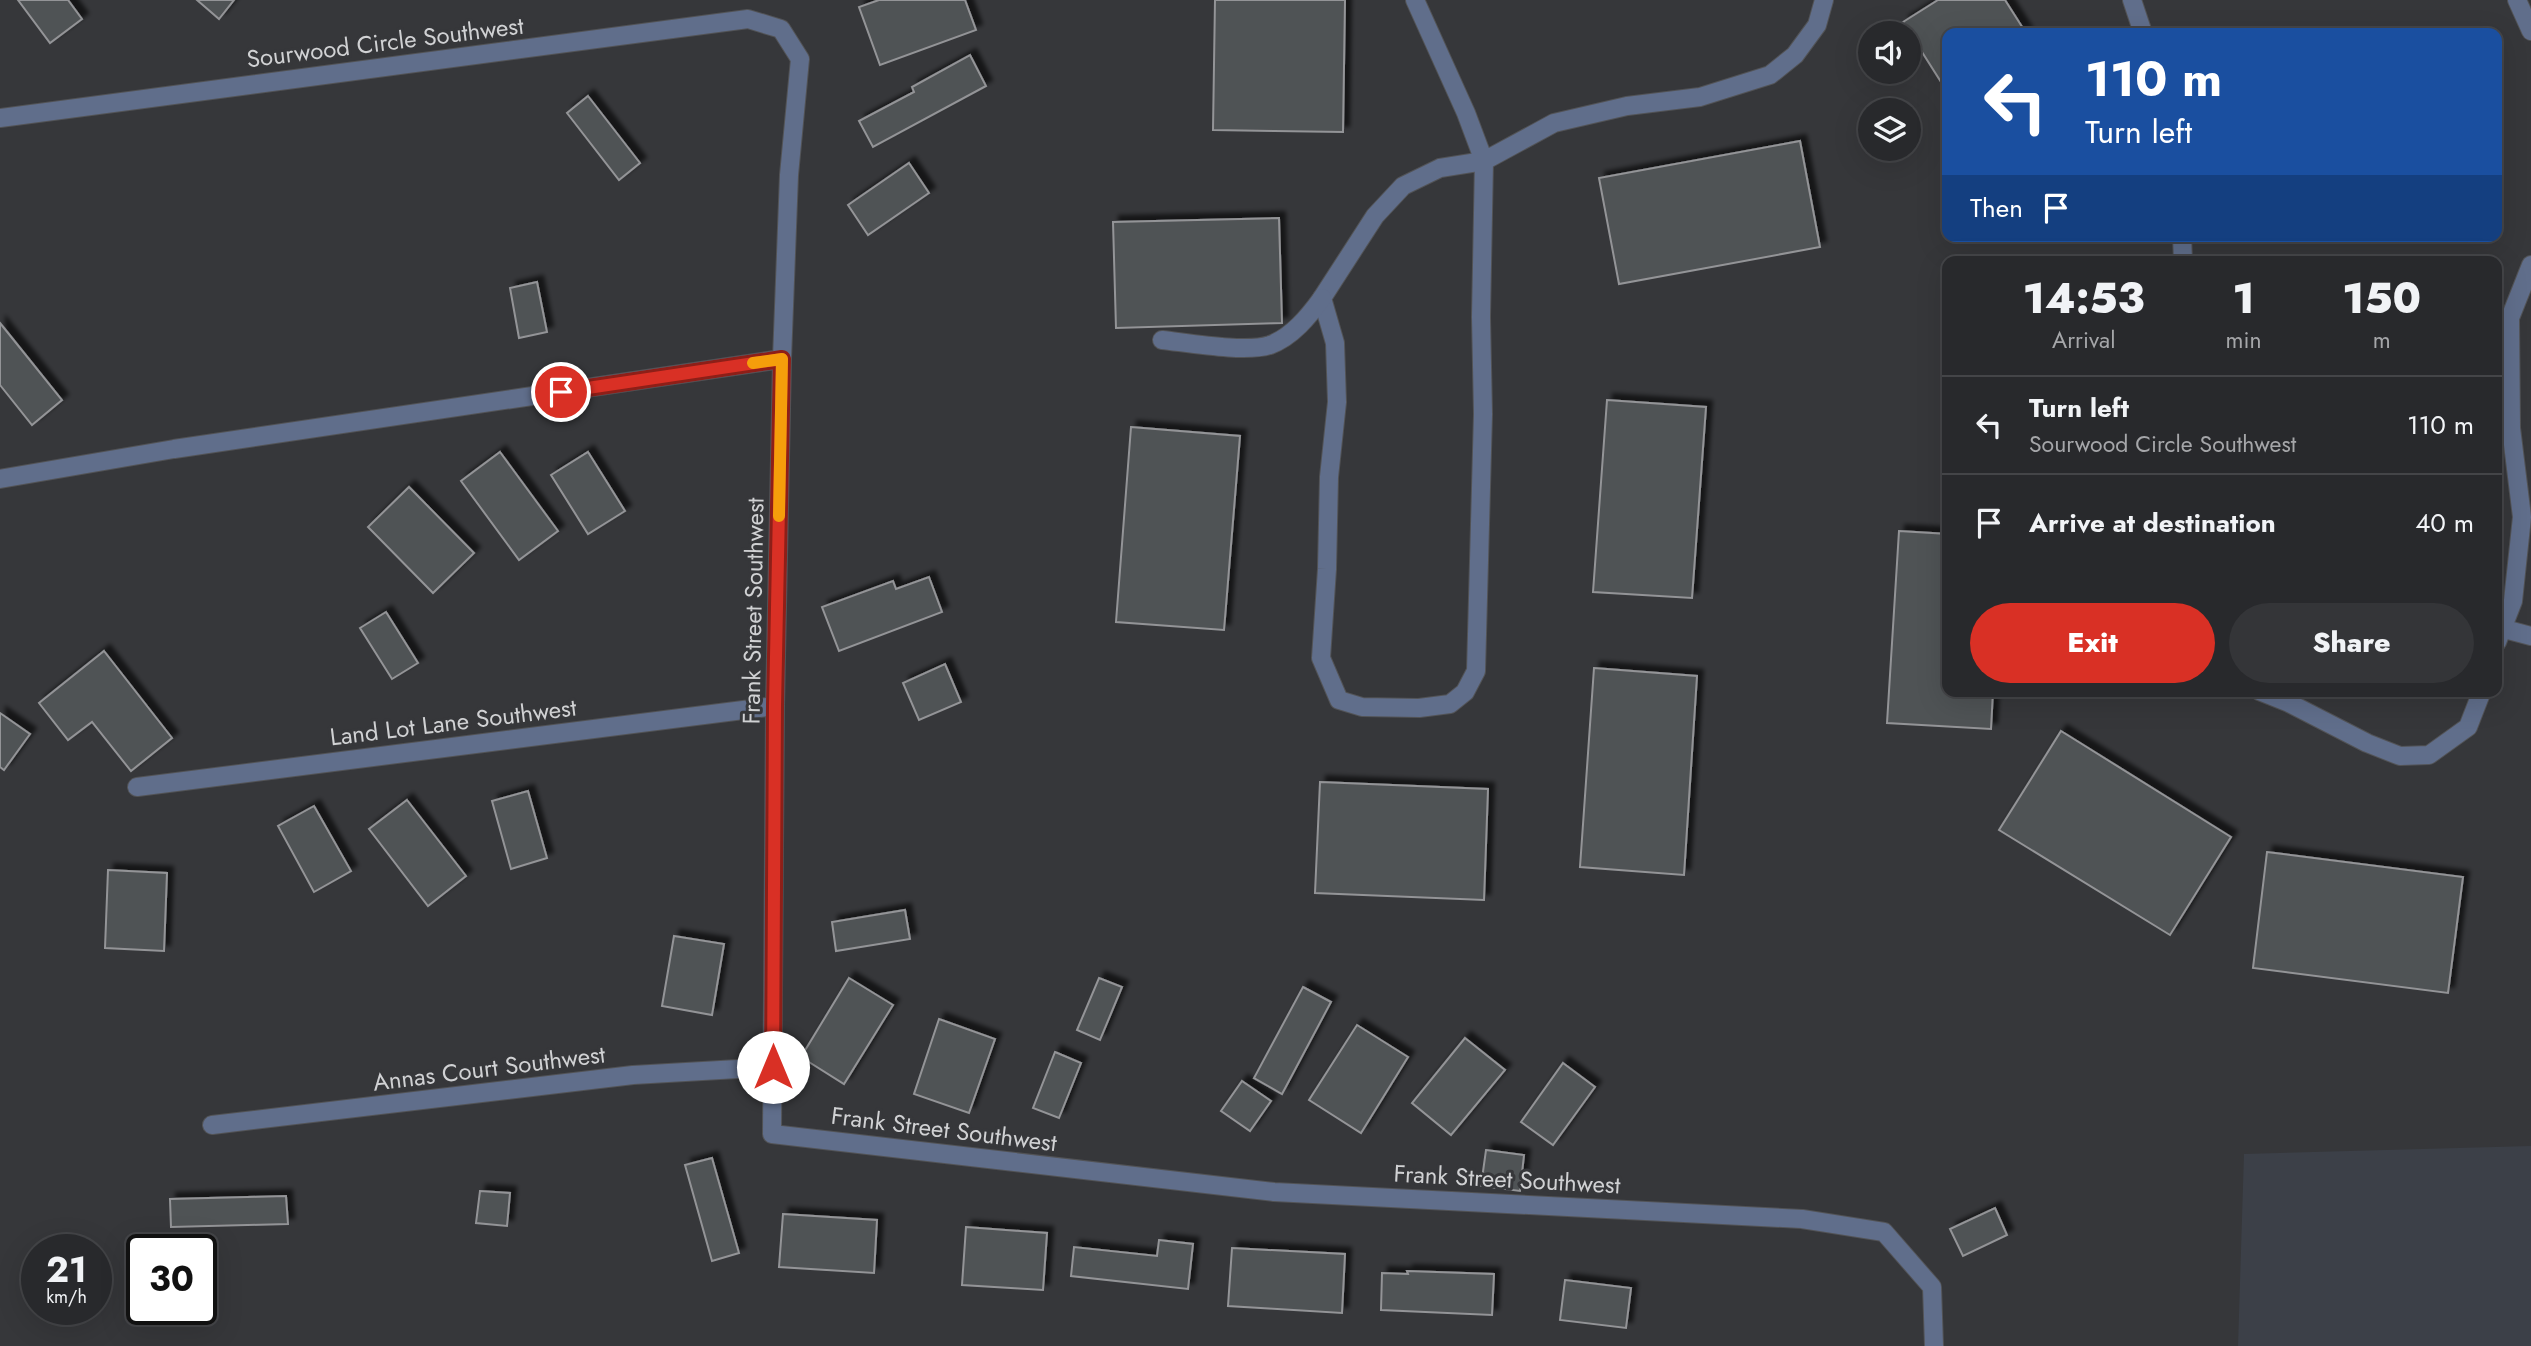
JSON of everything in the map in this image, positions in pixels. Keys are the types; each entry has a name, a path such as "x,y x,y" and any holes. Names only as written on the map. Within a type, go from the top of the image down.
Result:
{"street":[{"path":"1322,298 1335,343 1337,402 1329,477 1321,658 1339,700 1362,707 1419,708 1450,704 1465,692 1476,671 1483,414 1481,317 1484,161 1466,113 1415,0"},
{"path":"1162,340 1242,348 1269,345 1290,334 1310,314 1375,216 1403,186 1440,168 1484,161 1554,122 1628,106 1700,97 1770,75 1794,55 1817,25 1824,0"},
{"path":"2132,0 2141,28"},
{"path":"2517,0 2531,31"},
{"name":"Sourwood Circle Southwest","path":"0,118 748,19 781,29 800,59"},
{"name":"Frank Street Southwest","path":"800,59 789,175 782,359 775,706 772,1135 1274,1192 1802,1219 1884,1232 1932,1287 1934,1346"},
{"path":"2502,626 2513,601 2522,517 2511,428 2510,318 2531,265"},
{"path":"0,479 174,449 782,359"},
{"path":"2502,633 2531,636"},
{"path":"2274,697 2367,743 2400,756 2429,755 2468,727 2480,697"},
{"name":"Land Lot Lane Southwest","path":"137,787 775,706"},
{"name":"Annas Court Southwest","path":"212,1125 633,1075 773,1067"}],"shaded area":[{"path":"2531,1146 2531,1346 2238,1346 2244,1154"}],"building":[{"path":"18,0 68,0 82,19 50,43"},
{"path":"197,0 234,0 219,19"},
{"path":"879,0 965,0 976,30 880,65 859,7"},
{"path":"1215,0 1345,0 1343,132 1213,130"},
{"path":"1938,0 2005,0 2023,28 1942,28 1942,84 1921,50 1921,21 1905,21"},
{"path":"970,55 986,86 873,147 859,121 914,92 912,87"},
{"path":"588,96 640,163 619,180 567,113"},
{"path":"1800,141 1820,247 1619,284 1599,178"},
{"path":"909,163 929,193 868,235 848,205"},
{"path":"1279,218 1282,323 1116,328 1113,222"},
{"path":"537,282 547,332 519,338 510,288"},
{"path":"0,323 62,400 32,425 0,385"},
{"path":"1607,400 1706,407 1692,598 1593,592"},
{"path":"1131,427 1240,436 1224,630 1116,622"},
{"path":"500,452 558,531 519,560 461,481"},
{"path":"588,452 625,511 588,534 551,475"},
{"path":"409,487 474,553 433,593 368,527"},
{"path":"1899,531 1942,534 1942,697 1993,697 1991,729 1887,723"},
{"path":"929,577 942,612 839,651 822,607 893,581 896,589"},
{"path":"386,612 418,663 392,679 360,628"},
{"path":"104,651 172,738 131,771 92,722 68,740 39,703"},
{"path":"945,664 961,702 919,720 903,683"},
{"path":"1594,668 1697,676 1684,875 1580,867"},
{"path":"0,713 30,734 4,770 0,767"},
{"path":"2061,731 2231,837 2170,935 1999,830"},
{"path":"1320,782 1488,789 1484,900 1315,893"},
{"path":"528,791 547,858 511,869 492,801"},
{"path":"407,800 466,876 428,906 369,829"},
{"path":"314,806 351,871 314,892 278,826"},
{"path":"2267,852 2463,877 2448,993 2253,968"},
{"path":"108,870 167,873 164,951 105,948"},
{"path":"905,910 910,939 836,951 832,922"},
{"path":"674,936 724,944 712,1015 662,1006"},
{"path":"849,978 893,1005 844,1084 801,1057"},
{"path":"1099,978 1122,987 1100,1040 1077,1030"},
{"path":"1303,987 1331,1002 1282,1094 1254,1078"},
{"path":"939,1019 995,1039 969,1113 914,1094"},
{"path":"1357,1025 1408,1057 1361,1133 1309,1100"},
{"path":"1465,1038 1505,1070 1451,1135 1412,1103"},
{"path":"1055,1052 1081,1063 1059,1118 1033,1108"},
{"path":"1563,1063 1595,1087 1553,1145 1521,1122"},
{"path":"1242,1081 1271,1101 1250,1131 1221,1111"},
{"path":"1486,1150 1524,1155 1520,1191 1481,1186"},
{"path":"712,1158 739,1253 712,1261 685,1165"},
{"path":"480,1191 510,1193 507,1226 476,1223"},
{"path":"286,1196 288,1224 171,1227 170,1199"},
{"path":"1995,1208 2007,1235 1963,1256 1950,1229"},
{"path":"783,1214 877,1220 874,1273 779,1267"},
{"path":"966,1227 1047,1233 1043,1290 962,1285"},
{"path":"1159,1240 1193,1244 1188,1289 1071,1276 1074,1247 1157,1256"},
{"path":"1232,1248 1345,1254 1342,1313 1228,1306"},
{"path":"1407,1271 1494,1274 1492,1315 1381,1310 1382,1273 1408,1274"},
{"path":"1565,1280 1631,1288 1626,1328 1560,1320"}],"slow traffic":[{"path":"753,363 782,359 779,516"}],"route":[{"path":"561,392 782,359 775,706 773,1067"}]}
